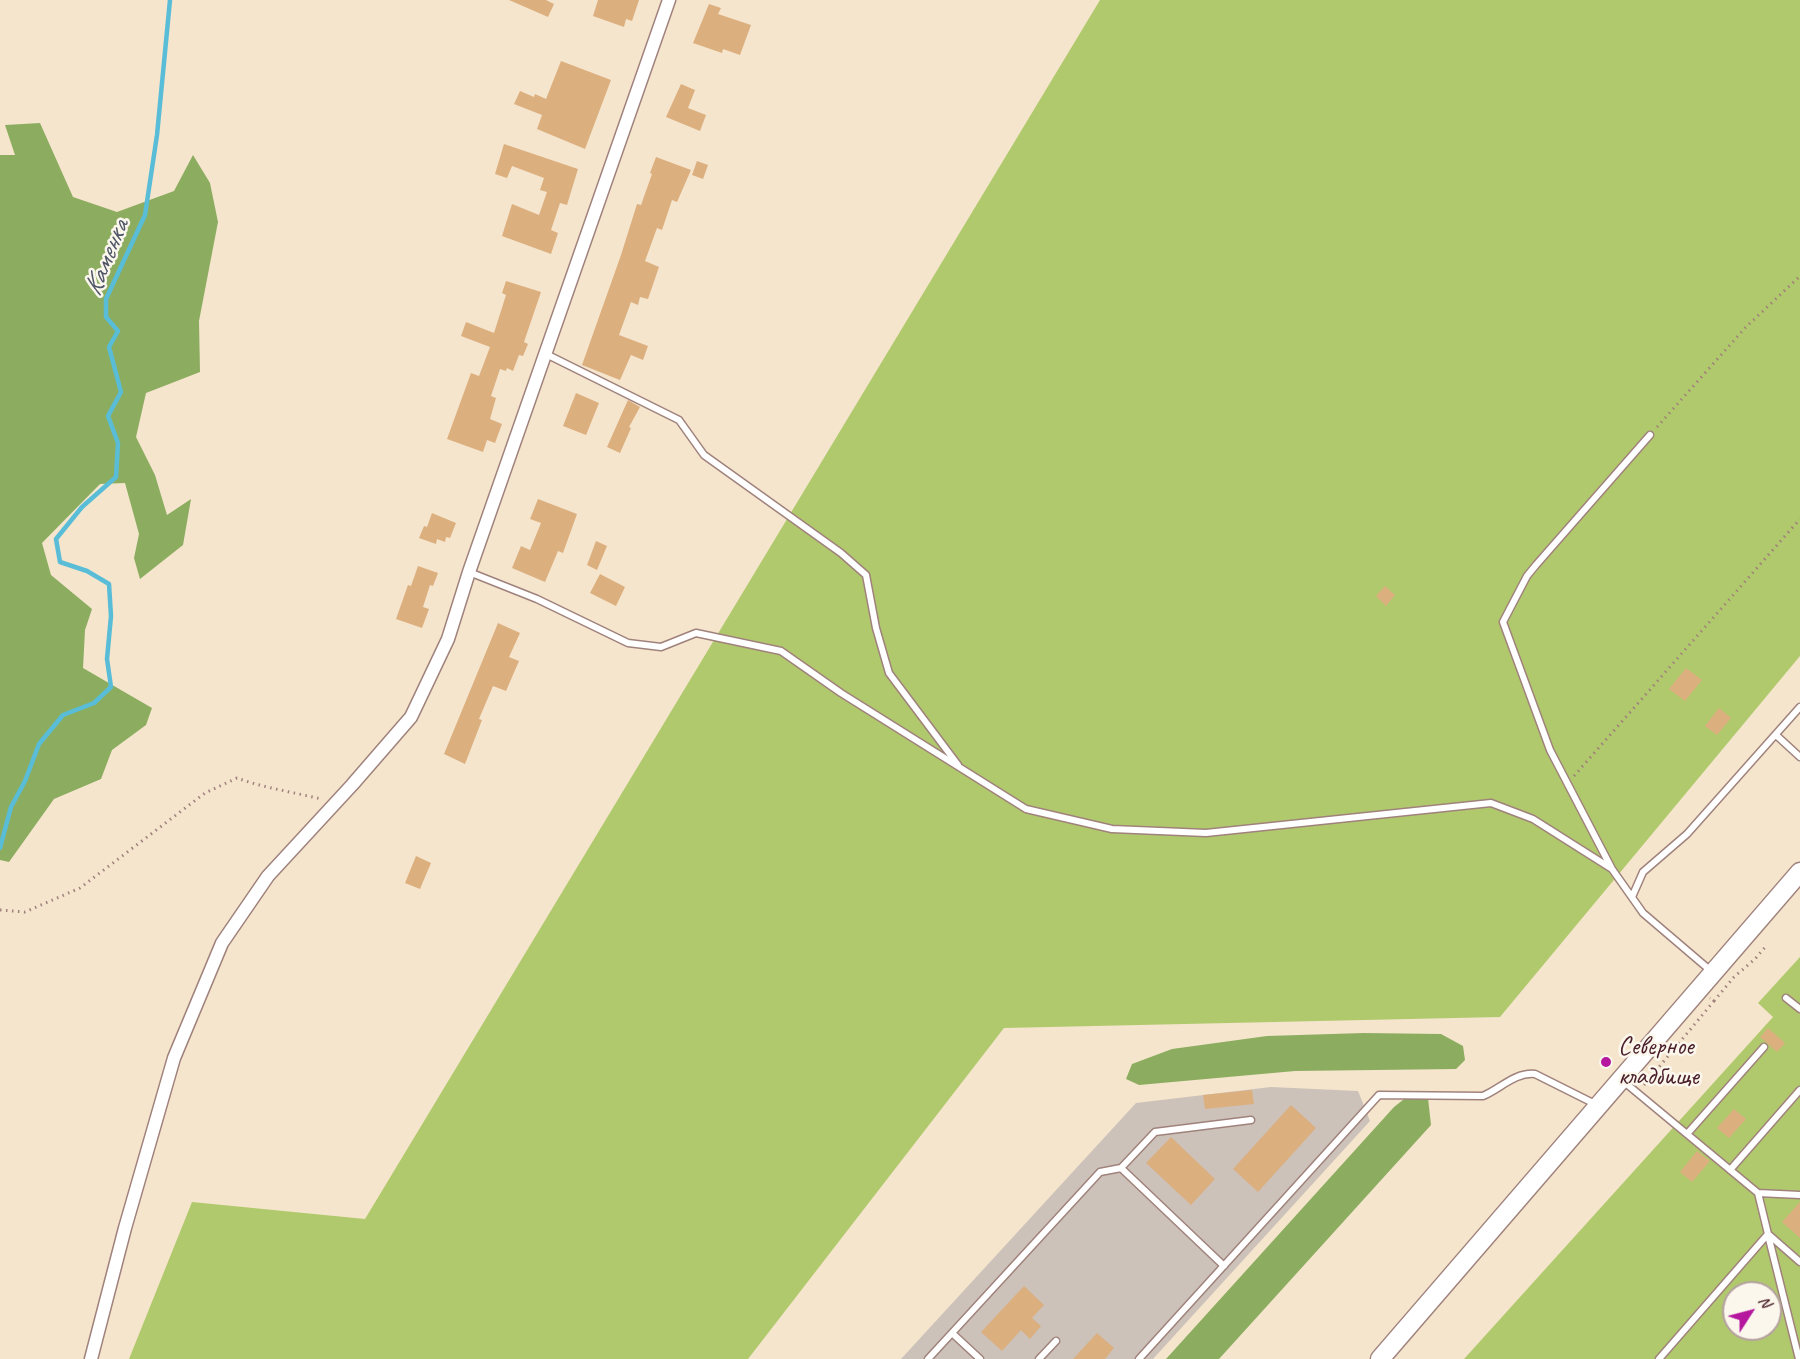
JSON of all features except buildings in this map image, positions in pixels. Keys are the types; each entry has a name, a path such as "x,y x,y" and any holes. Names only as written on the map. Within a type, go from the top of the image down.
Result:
{"main road":[{"path":"1380,1359 1800,872"}],"street":[{"path":"91,1359 125,1228 174,1058 222,943 267,876 336,803 411,717 448,639 469,572 669,0"}],"lane":[{"path":"546,354 679,420 704,455 841,553 866,575 876,628 889,673 960,768"},
{"path":"1650,435 1527,576 1503,622 1550,750 1612,869 1655,925 1713,974"},
{"path":"469,572 537,599 628,643 661,647 696,633 781,651 841,693 1026,809 1112,829 1206,834 1491,803 1533,819 1612,869"},
{"path":"1632,897 1642,872 1687,834 1800,707"},
{"path":"1776,735 1800,757"},
{"path":"1786,998 1800,1009"},
{"path":"1688,1134 1764,1047"},
{"path":"1139,1359 1379,1095 1483,1096 1527,1073 1535,1074 1600,1106"},
{"path":"1622,1081 1758,1193 1800,1195"},
{"path":"1730,1170 1800,1090"},
{"path":"928,1359 1100,1172 1121,1168 1155,1132 1251,1120"},
{"path":"1121,1168 1224,1266"},
{"path":"1758,1193 1799,1359"},
{"path":"1768,1234 1800,1262"},
{"path":"1659,1359 1768,1234"},
{"path":"952,1333 980,1359"},
{"path":"1039,1359 1056,1341"}],"path":[{"path":"1650,435 1745,328 1800,276"},
{"path":"1567,784 1800,519"},
{"path":"0,910 25,912 80,888 205,793 237,778 261,787 289,791 336,803"},
{"path":"1714,1001 1734,977 1766,946"}],"shaded area":[{"path":"1271,1087 1358,1091 1370,1121 1153,1359 901,1359 1136,1103"}],"green space":[{"path":"1100,0 1800,0 1800,656 1500,1017 1004,1028 748,1359 129,1359 192,1202 365,1219"},
{"path":"40,123 73,197 117,212 174,191 193,155 210,183 218,222 199,321 200,372 146,393 136,437 155,475 167,515 191,499 183,545 140,579 134,558 139,534 125,483 100,484 42,543 51,575 92,609 85,630 83,668 152,708 146,725 112,750 101,779 54,799 9,862 0,860 0,155 15,155 5,125"},
{"path":"1800,957 1800,1359 1464,1359 1773,1017 1758,1003"},
{"path":"1364,1033 1441,1034 1463,1046 1465,1060 1456,1069 1295,1071 1139,1085 1126,1079 1132,1064 1172,1049 1267,1036"},
{"path":"1413,1092 1428,1098 1431,1125 1219,1359 1166,1359 1394,1107"}],"waterway":[{"name":"Каменка","path":"0,848 11,807 25,781 39,744 63,715 94,703 111,687 107,659 111,616 109,584 87,571 60,562 56,539 82,507 116,477 118,443 108,416 121,392 109,347 118,331 106,317 106,299 145,215 157,135 170,0"}],"place":[{"name":"Северное кладбище","path":"1606,1062"}]}
